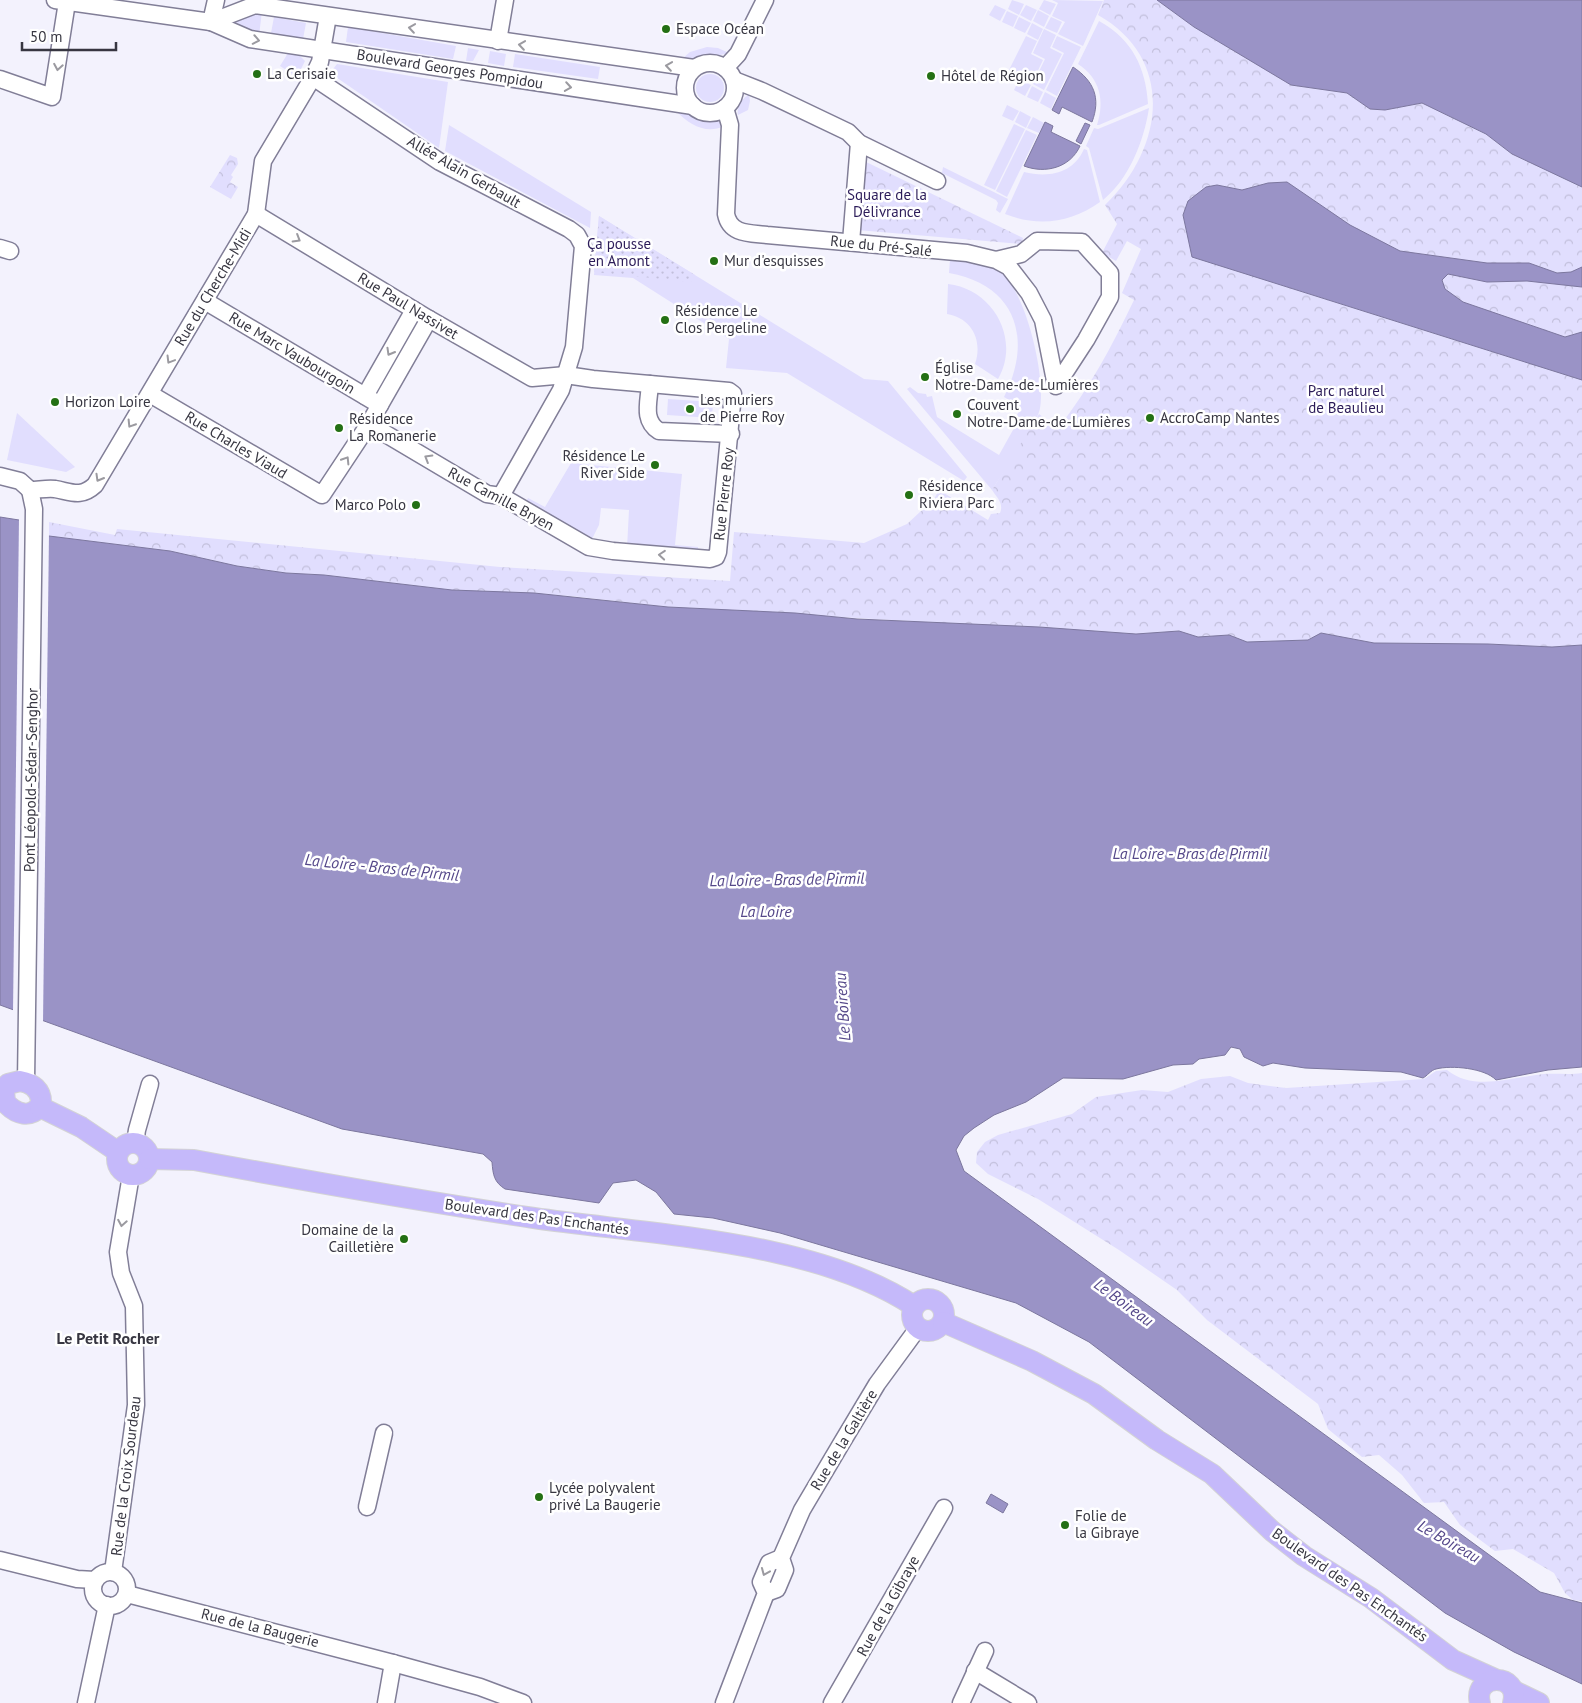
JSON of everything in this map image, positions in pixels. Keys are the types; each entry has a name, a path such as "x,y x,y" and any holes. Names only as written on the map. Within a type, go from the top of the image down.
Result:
{"main road":[{"path":"27,1076 40,1092 42,1098 40,1107 34,1112 25,1114 13,1110 4,1102 2,1089 27,1076"},
{"path":"40,1107 127,1147 145,1147 150,1159 144,1171 130,1175 125,1173 119,1166 127,1147"},
{"name":"Boulevard des Pas Enchantés","path":"150,1159 194,1160 526,1216 760,1250 820,1265 866,1280 885,1288 914,1306"},
{"path":"926,1300 937,1302 943,1310 943,1322 939,1328 932,1331 918,1328 912,1317 914,1306 926,1300"},
{"name":"Boulevard des Pas Enchantés","path":"943,1322 1032,1361 1094,1394 1157,1440 1212,1474 1288,1545 1371,1598 1453,1660 1506,1682 1514,1697"},
{"name":"Boulevard des Pas Enchantés","path":"1453,1660 1479,1698"},
{"path":"1479,1698 1484,1684 1495,1679"},
{"path":"1514,1697 1539,1703"}],"street":[{"path":"211,22 216,0"},
{"path":"498,41 505,0"},
{"path":"764,0 730,74 734,96 725,108 709,113 693,106 686,97 685,86 687,77 694,68 709,62 730,74 848,132 858,143 937,181"},
{"path":"0,79 52,97 61,1"},
{"name":"Boulevard Georges Pompidou","path":"61,1 211,22 250,40 693,106"},
{"name":"Boulevard Georges Pompidou","path":"211,22 255,5 694,68"},
{"name":"Rue du Cherche-Midi","path":"30,490 53,489 77,494 90,490 95,485 256,214 265,155 313,78 322,50 328,16"},
{"name":"Allée Alain Gerbault","path":"313,78 440,162 577,235 583,246 574,347 560,394 501,496"},
{"name":"Rue du Pré-Salé","path":"725,108 730,125 727,218 737,231 967,253 996,260 1009,267 1014,273 1029,293 1043,320 1056,386 1086,340 1110,297 1110,273 1082,242 1037,241 1021,254 996,260"},
{"path":"851,242 858,143"},
{"name":"Rue Paul Nassivet","path":"256,214 429,319 532,378 566,375 729,391 733,394"},
{"name":"Rue Marc Vaubourgoin","path":"204,303 210,304 380,405"},
{"path":"365,396 414,310"},
{"path":"369,424 429,319"},
{"path":"650,384 648,418 651,425 659,431 730,434"},
{"name":"Rue Charles Viaud","path":"150,394 322,495 369,424"},
{"name":"Rue Pierre Roy","path":"710,559 716,557 718,552 733,394"},
{"name":"Rue Camille Bryen","path":"369,424 487,494 501,496 589,547 613,552 710,559"},
{"path":"0,476 20,481 30,490"},
{"name":"Pont Léopold-Sédar-Senghor","path":"27,1076 34,509 30,490"},
{"path":"127,1147 137,1130 150,1084"},
{"name":"Rue de la Croix Sourdeau","path":"113,1572 136,1405 134,1306 121,1273 118,1252 130,1175"},
{"name":"Rue de la Galtière","path":"724,1703 766,1593 777,1589 785,1570 781,1558 802,1510 890,1365 918,1328"},
{"path":"367,1507 384,1433"},
{"name":"Rue de la Gibraye","path":"832,1703 944,1508"},
{"path":"0,1560 94,1584"},
{"path":"104,1572 113,1572 121,1575 126,1581 127,1594 116,1605 107,1605 95,1596 94,1584 104,1572"},
{"name":"Rue de la Baugerie","path":"127,1594 393,1663 498,1698 523,1703"},
{"path":"86,1703 107,1605"},
{"path":"961,1703 985,1651"},
{"path":"386,1703 393,1663"},
{"path":"976,1671 1028,1703"}],"green space":[{"path":"1012,0 1024,4 1019,15 1008,9"},
{"path":"1044,0 1056,4 1050,15 1039,9"},
{"path":"1052,0 1103,1 1083,46 1058,34 1065,22 1052,16 1058,3"},
{"name":"Parc naturel de Beaulieu","path":"1104,0 1157,0 1194,27 1291,85 1347,93 1370,109 1385,110 1422,103 1486,134 1512,154 1582,187 1582,645 1552,647 1488,644 1374,643 1321,633 1308,640 1247,642 1229,635 1198,637 1179,631 1136,634 668,607 571,596 452,590 324,575 286,573 237,566 170,551 49,536 49,522 115,535 117,529 500,567 730,581 734,532 864,543 907,524 934,499 939,490 988,520 991,514 1000,513 1001,509 999,501 992,490 1039,414 1058,428 1070,413 1100,366 1134,300 1122,293 1141,249 1127,241 1116,261 1102,253 1117,224 1105,205 1125,183 1140,158 1149,132 1153,106 1150,80 1140,55 1123,34 1098,15"},
{"path":"995,5 1006,10 1000,21 989,15"},
{"path":"1026,5 1037,10 1031,21 1020,15"},
{"path":"1038,10 1049,16 1044,27 1033,21"},
{"path":"262,11 259,36 231,19"},
{"path":"1007,11 1018,16 1013,27 1002,22"},
{"path":"274,17 306,23 303,39 271,33"},
{"path":"1019,17 1031,23 1025,33 1014,28"},
{"path":"1051,17 1062,22 1057,33 1045,28"},
{"path":"1099,21 1120,36 1135,56 1144,78 1148,104 1097,125 1100,107 1099,91 1091,76 1078,64"},
{"path":"1032,23 1043,29 1038,40 1027,34"},
{"path":"348,27 456,46 453,59 346,42"},
{"path":"1044,29 1056,35 1050,48 1062,54 1044,90 1033,84 1045,59 1033,53"},
{"path":"1026,36 1037,41 1031,54 1043,60 1032,83 1008,72"},
{"path":"1057,36 1081,47 1057,96 1046,90 1064,53 1052,47"},
{"path":"707,47 718,48 729,53 694,61 682,59 690,52"},
{"path":"468,48 479,50 473,61 466,61"},
{"path":"490,51 506,54 504,66 488,63"},
{"path":"288,53 300,56 305,61 297,77 280,66"},
{"path":"515,54 600,67 598,79 513,67"},
{"path":"337,64 448,82 439,148 330,73"},
{"path":"710,74 720,78 724,88 720,98 710,102 700,98 696,88 700,78"},
{"path":"1019,80 1031,85 1025,96 1014,90"},
{"path":"1032,86 1043,92 1038,102 1027,97"},
{"path":"1045,92 1056,98 1051,109 1040,103"},
{"path":"749,95 748,110 738,115 740,104"},
{"path":"1007,105 1019,111 1013,121 1002,116"},
{"path":"1149,108 1139,146 1128,170 1103,200 1089,148 1086,146 1094,128 1098,129"},
{"path":"686,110 713,119 724,126 711,129 698,127 687,121 677,112"},
{"path":"1020,111 1031,117 1026,128 1015,122"},
{"path":"1033,117 1044,123 1039,133 1027,128"},
{"path":"1014,124 1025,129 995,190 984,185"},
{"path":"449,125 591,212 590,228 445,151"},
{"path":"1026,130 1037,135 1007,197 996,191"},
{"path":"1084,149 1087,150 1100,202 1078,215 1054,221 1030,221 1005,214 1024,172 1051,174 1067,169"},
{"path":"230,155 237,158 238,164 231,175 233,177 230,182 238,187 231,199 210,187"},
{"name":"Square de la Délivrance","path":"862,160 1023,238 1022,244 857,230"},
{"path":"943,167 1008,199 1000,213 996,210 998,203 996,200 942,173"},
{"path":"599,216 864,379 888,381 967,477 964,481 787,373 726,368 729,339 633,278 594,275"},
{"name":"Ça pousse en Amont","path":"599,216 695,275 691,282 594,272"},
{"path":"950,259 988,262 1003,273 1014,288 1023,308 1040,373 1041,393 1038,415 1027,436 992,490 907,389 910,387 918,393 926,394 927,397 932,396 937,417 999,455 1018,421 1015,419 1021,407 1004,397 1013,376 1017,355 1017,336 1013,318 1004,302 990,289 972,279 949,273"},
{"path":"948,284 964,288 978,295 990,306 998,318 1004,333 1006,348 1004,364 998,379 975,364 978,347 969,326 956,316 947,314"},
{"name":"Les muriers de Pierre Roy","path":"668,399 713,402 712,418 667,415"},
{"path":"17,413 75,467 66,472 7,460"},
{"path":"571,463 682,474 675,545 698,547 698,554 627,548 629,510 601,508 599,525 591,541 526,502 528,498 545,507"},
{"path":"1447,1070 1458,1077 1481,1082 1544,1074 1582,1073 1582,1601 1573,1600 1565,1593 1554,1573 1513,1549 1495,1551 1460,1525 1444,1502 1424,1503 1402,1475 1379,1455 1362,1457 1328,1429 1318,1404 1207,1320 1177,1290 1119,1250 1038,1199 988,1174 976,1163 977,1152 985,1142 998,1135 1072,1114 1096,1097 1142,1090 1168,1092 1201,1079 1230,1076 1248,1083 1286,1088 1424,1079 1436,1071"}],"water":[{"path":"1157,0 1582,0 1582,187 1512,154 1486,134 1422,103 1385,110 1370,109 1347,93 1291,85 1194,27"},
{"path":"1073,67 1086,78 1094,91 1096,105 1092,122 1062,107 1059,114 1052,110"},
{"path":"1045,122 1053,126 1051,132 1080,146 1070,160 1056,167 1040,169 1024,166"},
{"path":"1085,123 1090,125 1081,144 1076,141"},
{"path":"1287,182 1350,225 1400,251 1487,263 1529,263 1557,273 1571,272 1582,267 1582,287 1527,281 1487,282 1448,274 1442,280 1445,289 1463,302 1565,337 1582,332 1582,380 1192,257 1183,215 1188,201 1206,187 1217,185 1242,190 1268,183"},
{"name":"La Loire","path":"0,517 19,520 49,536 170,551 237,566 286,573 324,575 452,590 534,593 668,607 795,613 857,619 1039,627 1136,634 1179,631 1198,637 1229,635 1247,642 1308,640 1321,633 1374,643 1488,644 1552,647 1582,645 1582,1067 1548,1070 1496,1080 1484,1073 1468,1068 1442,1068 1434,1070 1423,1078 1401,1072 1305,1068 1273,1063 1263,1066 1244,1057 1240,1049 1231,1047 1225,1055 1199,1059 1193,1064 1173,1065 1123,1079 1063,1078 1026,1102 994,1115 974,1128 964,1136 956,1150 964,1171 1540,1592 1582,1603 1582,1684 1514,1652 1445,1613 1089,1342 1016,1303 780,1233 713,1218 674,1214 656,1192 636,1180 613,1183 599,1203 505,1189 498,1184 495,1178 492,1162 483,1154 342,1129 0,1005"},
{"path":"991,1494 1008,1504 1003,1513 986,1503"}],"pier":[{"path":"19,518 49,533 43,1023 13,1012"}],"place":[{"name":"Espace Océan","path":"666,29"},
{"name":"La Cerisaie","path":"257,74"},
{"name":"Hôtel de Région","path":"931,76"},
{"name":"Mur d'esquisses","path":"714,261"},
{"name":"Résidence Le Clos Pergeline","path":"665,320"},
{"name":"Église Notre-Dame-de-Lumières","path":"925,377"},
{"name":"Horizon Loire","path":"55,402"},
{"name":"Les muriers de Pierre Roy","path":"690,409"},
{"name":"Couvent Notre-Dame-de-Lumières","path":"957,414"},
{"name":"AccroCamp Nantes","path":"1150,418"},
{"name":"Résidence La Romanerie","path":"339,428"},
{"name":"Résidence Le River Side","path":"655,465"},
{"name":"Résidence Riviera Parc","path":"909,495"},
{"name":"Marco Polo","path":"416,505"},
{"name":"Domaine de la Cailletière","path":"404,1239"},
{"name":"Lycée polyvalent privé La Baugerie","path":"539,1497"},
{"name":"Folie de la Gibraye","path":"1065,1525"}],"district":[{"name":"Le Petit Rocher","path":"108,1338"}],"water label":[{"name":"La Loire - Bras de Pirmil","path":"1190,853"},
{"name":"La Loire - Bras de Pirmil","path":"382,867"},
{"name":"La Loire - Bras de Pirmil","path":"787,879"},
{"name":"Le Boireau","path":"842,1007"},
{"name":"Le Boireau","path":"1124,1302"},
{"name":"Le Boireau","path":"1449,1541"}]}
